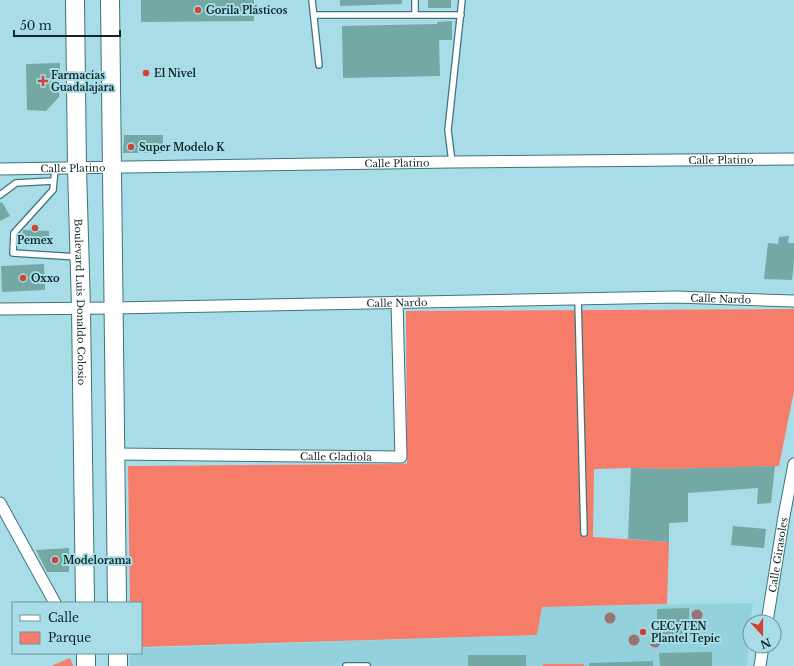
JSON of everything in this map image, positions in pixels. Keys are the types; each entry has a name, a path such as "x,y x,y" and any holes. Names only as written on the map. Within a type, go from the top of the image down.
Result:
{"main road":[{"name":"Boulevard Luis Donaldo Colosio","path":"75,0 85,602"},
{"path":"110,0 117,602"},
{"path":"86,654 86,666"},
{"path":"118,654 118,666"}],"street":[{"name":"Calle Platino","path":"0,169 452,162 794,159"},
{"name":"Calle Nardo","path":"0,309 676,297 794,301"},
{"name":"Calle Gladiola","path":"116,454 401,457 397,302"},
{"name":"Calle Girasoles","path":"768,614 794,464"},
{"path":"0,503 54,602"},
{"path":"760,666 762,654"}],"lane":[{"path":"312,0 319,65"},
{"path":"415,0 415,15"},
{"path":"452,162 448,130 462,0"},
{"path":"314,15 461,15"},
{"path":"55,169 53,190 14,234 13,253 80,257"},
{"path":"0,195 16,182 53,181"},
{"path":"578,298 584,533"},
{"path":"346,666 367,666"}],"shaded area":[{"path":"753,603 751,614 742,614 742,654 748,654 747,666 130,666 130,654 142,654 142,648 537,635 542,607"}],"green space":[{"path":"794,309 794,391 779,466 671,469 594,469 593,537 669,542 667,604 542,607 537,635 142,647 142,602 130,602 128,466 407,464 406,311"},
{"path":"70,658 73,666 51,666"},
{"path":"543,664 584,664 584,666 543,666"}],"building":[{"name":"Gorila Plásticos","path":"141,0 254,0 254,21 141,22"},
{"path":"340,0 402,0 402,4 340,6"},
{"path":"428,0 451,0 451,8 428,8"},
{"path":"452,21 452,40 439,40 440,76 343,78 342,26 437,24 437,22"},
{"name":"Farmacias Guadalajara","path":"60,63 59,97 46,111 27,110 26,64"},
{"path":"124,135 163,135 163,153 123,153"},
{"path":"2,202 10,216 0,221 0,203"},
{"path":"23,230 49,231 49,244 22,244"},
{"path":"789,236 788,243 794,243 792,280 764,279 768,243 778,244 779,237"},
{"name":"Oxxo","path":"44,264 45,290 2,292 1,266"},
{"path":"775,466 771,503 757,504 758,488 688,493 688,522 669,523 669,542 628,539 631,468 671,469"},
{"path":"733,526 766,529 764,548 731,545"},
{"path":"69,548 69,572 47,572 36,550"},
{"path":"689,608 689,634 657,635 657,609"},
{"path":"712,652 712,666 660,666 659,653"},
{"path":"468,655 526,655 526,666 468,666"},
{"path":"653,661 653,666 589,666 589,663"}],"place":[{"name":"Gorila Plásticos","path":"198,10"},
{"name":"El Nivel","path":"146,73"},
{"name":"Farmacias Guadalajara","path":"43,81"},
{"name":"Super Modelo K","path":"131,147"},
{"name":"Pemex","path":"35,228"},
{"name":"Oxxo","path":"23,278"},
{"name":"Modelorama","path":"55,560"},
{"name":"CECyTEN Plantel Tepic","path":"643,632"}]}
